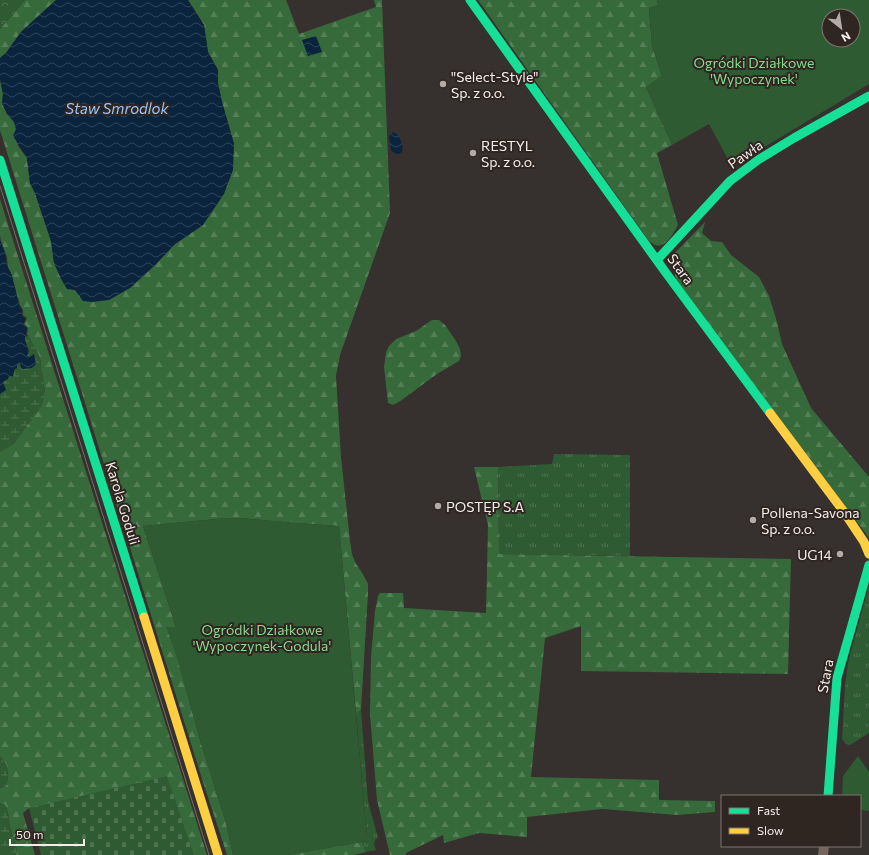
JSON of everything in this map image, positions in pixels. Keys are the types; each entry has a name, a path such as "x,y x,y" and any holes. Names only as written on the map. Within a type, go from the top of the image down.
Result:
{"street":[{"name":"Stara","path":"470,0 657,260 844,512 864,542 869,554"},
{"name":"Pawła","path":"657,260 730,181 752,164 794,138 869,96"},
{"name":"Karola Goduli","path":"0,160 218,855"},
{"name":"Stara","path":"828,795 837,678 869,565"}],"green space":[{"path":"0,0 25,0 0,29"},
{"path":"25,0 56,0 21,32 6,53 0,58 0,29"},
{"path":"188,0 286,0 299,34 376,7 374,0 382,0 390,213 340,355 336,376 341,457 352,554 368,584 361,710 356,713 339,526 227,518 143,526 176,627 167,627 226,823 233,855 227,855 202,779 0,130 0,79 3,94 2,103 7,114 14,121 18,146 27,158 30,183 35,193 51,241 54,263 130,288 175,244 203,225 234,144 222,102 218,83 218,70 208,52 204,25"},
{"path":"478,0 657,0 658,5 649,8 652,46 662,76 646,87 672,145 657,153 678,225 663,245 655,245 649,241"},
{"name":"Ogródki Działkowe 'Wypoczynek'","path":"657,0 869,0 869,84 733,166 709,124 672,145 646,87 662,76 652,46 649,8 658,5"},
{"path":"0,199 207,855 194,855 29,808 23,813 35,855 16,855 16,846 10,827 8,811 5,805 0,803 0,789 5,789 8,779 7,766 0,756 0,452 14,443 31,420 45,393 40,358 27,334 28,329 24,324 27,318 23,315 23,310 20,305 12,275 8,268 7,257 1,241"},
{"path":"705,222 702,233 711,241 722,242 731,255 759,277 769,296 782,344 811,408 869,477 869,538 676,280 673,266 673,255"},
{"path":"432,320 439,320 445,325 456,341 460,349 461,356 459,361 437,374 399,402 393,405 388,403 384,367 386,352 389,346 396,339 416,331"},
{"path":"28,335 40,358 45,393 43,403 38,412 16,440 0,452 0,360"},
{"path":"554,454 630,455 630,556 499,554 498,467 552,464"},
{"path":"474,467 498,467 499,554 791,559 788,674 581,671 581,626 545,638 531,777 659,780 659,800 715,801 715,812 677,815 602,809 527,817 527,837 479,833 444,843 443,835 406,853 406,855 390,855 377,800 370,714 371,657 375,611 378,596 380,593 403,593 404,608 486,613 488,525"},
{"name":"Ogródki Działkowe 'Wypoczynek-Godula'","path":"227,518 339,526 367,838 362,842 287,855 233,855 226,823 200,740 178,660 166,627 176,627 143,526"},
{"path":"869,586 869,733 850,745 846,744 842,739 845,686 849,658"},
{"path":"361,710 368,801 378,838 375,840 374,844 376,850 366,852 362,842 367,837 356,713"},
{"path":"0,756 7,766 8,779 5,789 0,789"},
{"path":"858,756 869,772 869,811 861,810 861,795 842,795 843,776"},
{"path":"167,776 194,855 41,855 29,808"},
{"path":"0,803 5,805 8,812 10,827 16,845 16,855 0,855"},
{"path":"362,842 366,852 354,855 287,855"}],"water":[{"name":"Staw Smrodlok","path":"56,0 188,0 204,25 208,52 218,70 218,83 222,102 234,144 233,170 224,194 203,225 175,244 130,288 109,300 92,302 83,301 75,290 67,289 61,279 54,263 51,241 35,193 30,183 27,158 13,136 16,129 14,122 7,114 2,103 3,94 0,79 0,58 6,53 21,32"},
{"path":"316,36 322,52 308,56 302,40"},
{"path":"394,132 402,144 402,152 399,154 394,153 391,150 389,137"},
{"path":"0,240 5,253 7,265 12,276 19,305 22,310 22,316 26,319 23,324 27,326 25,339 28,349 27,356 34,354 36,364 32,368 23,369 21,368 20,364 18,364 17,368 14,370 14,377 9,376 8,379 3,382 6,390 0,394"}],"tram line":[{"path":"0,186 209,855"}],"traffic: fast":[{"path":"470,0 666,273 770,413"},
{"path":"657,260 730,181 758,160 869,96"},
{"path":"0,160 144,617"},
{"path":"828,795 837,678 869,565"}],"traffic: slow":[{"path":"770,413 844,512 864,542 869,554"},
{"path":"144,617 218,855"}],"place":[{"name":"\"Select-Style\" Sp. z o.o.","path":"443,84"},
{"name":"RESTYL Sp. z o.o.","path":"473,153"},
{"name":"POSTĘP S.A","path":"438,506"},
{"name":"Pollena-Savona Sp. z o.o.","path":"753,520"},
{"name":"UG14","path":"840,554"}]}
